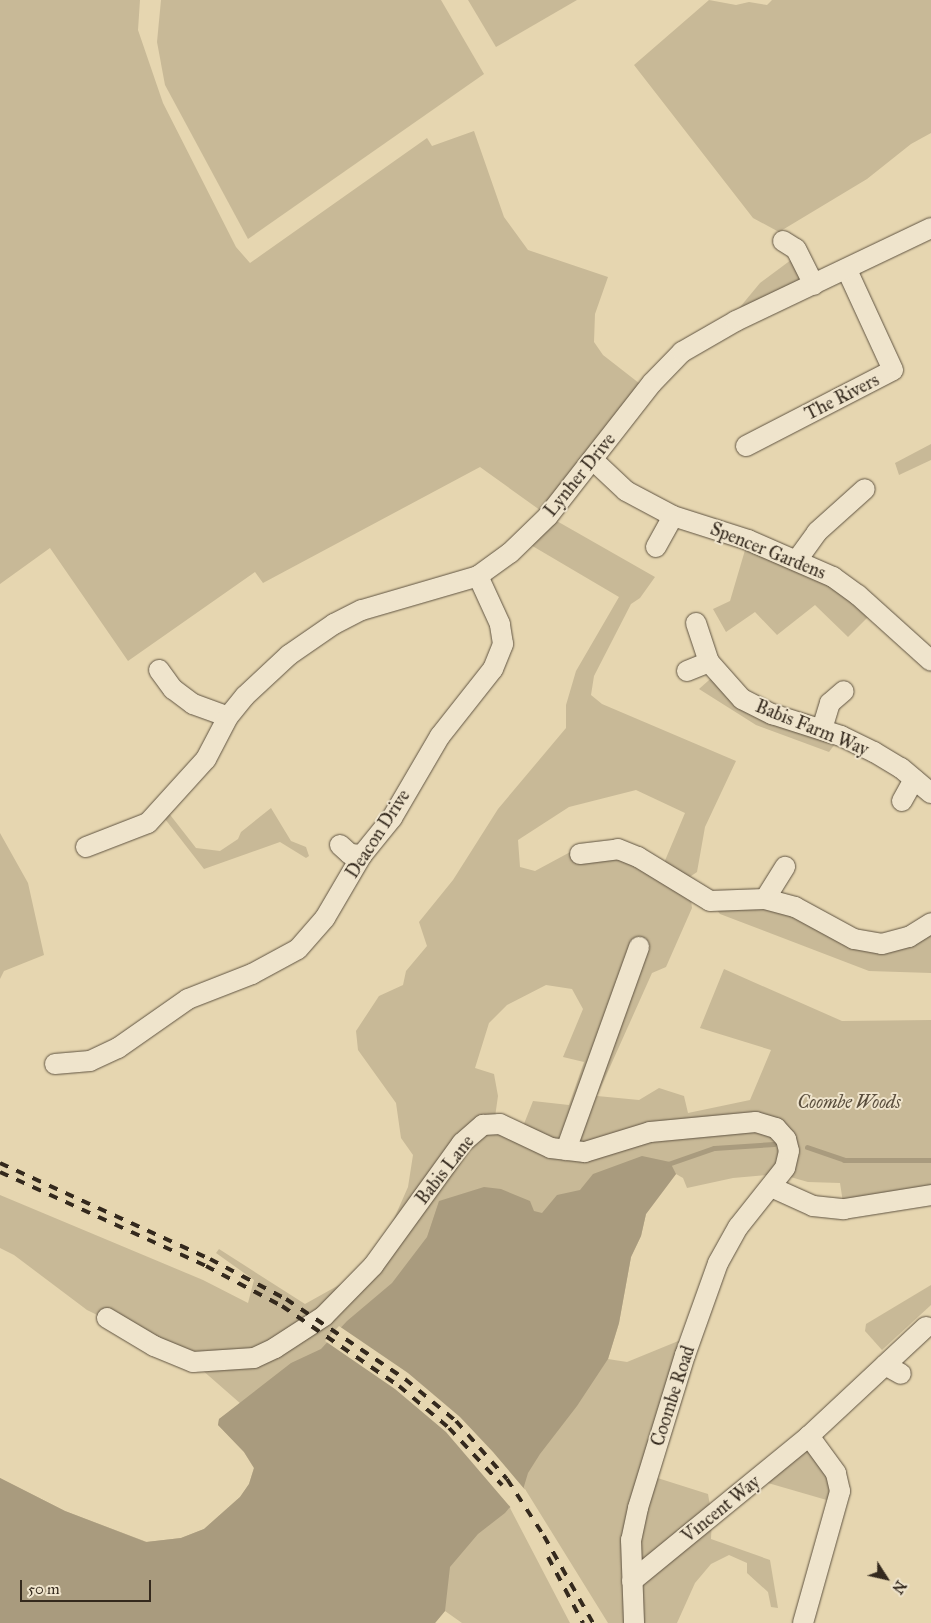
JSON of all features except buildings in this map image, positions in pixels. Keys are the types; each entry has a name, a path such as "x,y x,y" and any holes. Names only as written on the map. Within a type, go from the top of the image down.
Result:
{"street":[{"name":"Lynher Drive","path":"86,847 148,823 206,759 228,717 245,696 289,655 334,624 362,610 478,576 534,532 593,460 652,383 682,352 736,321 847,270 931,228"},
{"path":"783,241 796,248 814,285"},
{"name":"The Rivers","path":"746,446 893,370 847,270"},
{"name":"Spencer Gardens","path":"593,460 626,491 673,516 748,540 833,577 858,595 931,661"},
{"path":"797,560 817,532 865,489"},
{"path":"656,548 673,516"},
{"name":"Deacon Drive","path":"55,1064 93,1068 154,1020 188,999 252,974 298,950 325,918 362,855 392,818 440,736 493,669 503,644 500,624 478,576"},
{"name":"Babis Farm Way","path":"696,623 709,662 742,699 772,714 822,729 874,752 931,793"},
{"path":"687,671 709,662"},
{"path":"159,670 173,689 193,704 228,717"},
{"path":"822,729 830,703 844,691"},
{"path":"902,801 914,780"},
{"path":"340,845 350,854 362,855"},
{"path":"580,854 618,849 710,901 765,899 795,907 854,939 882,944 909,937 931,923"},
{"path":"765,899 785,867"},
{"path":"566,1150 639,947"},
{"name":"Babis Lane","path":"107,1318 154,1346 193,1362 254,1358 306,1331 324,1316 373,1266 462,1143 483,1125 500,1124 551,1148 585,1152 650,1132 756,1122 776,1128 786,1140 789,1151 785,1168 771,1186"},
{"path":"771,1186 813,1206 844,1208 931,1195"},
{"name":"Coombe Road","path":"634,1623 631,1540 634,1524 685,1355 718,1264 738,1227 771,1186"},
{"name":"Vincent Way","path":"632,1581 893,1369 926,1327"},
{"path":"802,1623 840,1491 836,1473 809,1436"}],"green space":[{"path":"0,0 140,0 138,30 163,103 236,247 250,263 427,138 432,146 474,131 504,217 528,250 608,277 595,314 594,342 603,355 644,387 544,513 480,467 263,583 255,572 128,661 50,548 0,584"},
{"path":"161,0 441,0 484,74 248,239 165,85 157,42"},
{"path":"468,0 577,0 496,47"},
{"path":"709,0 736,5 749,2 767,5 772,0 931,0 931,133 911,144 867,179 779,232 753,218 634,65"},
{"path":"799,254 810,282 731,318 760,283"},
{"path":"931,444 931,460 899,475 895,463"},
{"name":"Coombe Woods","path":"548,516 655,577 640,598 631,604 594,676 591,695 602,704 736,761 705,827 697,872 688,878 664,863 685,813 636,790 569,807 518,840 520,867 535,871 574,850 618,849 690,891 692,908 666,967 652,973 597,1096 639,1100 659,1088 684,1096 688,1113 750,1100 771,1050 700,1028 724,969 842,1021 931,1020 931,1195 844,1209 840,1183 808,1182 780,1174 733,1178 687,1188 683,1178 676,1174 646,1214 641,1236 631,1257 619,1323 608,1359 627,1362 693,1335 648,1475 708,1494 712,1517 711,1539 770,1560 778,1608 771,1607 768,1592 747,1573 747,1563 729,1555 711,1564 695,1583 677,1623 608,1623 525,1489 510,1508 570,1623 462,1623 445,1611 435,1623 0,1623 0,1478 65,1511 147,1542 181,1538 204,1529 240,1497 249,1484 254,1468 244,1452 218,1425 219,1419 241,1404 193,1362 87,1310 14,1255 0,1248 0,1195 203,1280 248,1303 254,1280 216,1253 219,1249 305,1304 373,1266 408,1187 413,1155 401,1138 396,1103 358,1050 356,1031 379,996 403,985 406,971 427,946 419,922 453,880 498,809 566,728 566,705 576,671 619,597 524,541","holes":["546,985 572,989 583,1009 563,1057 584,1062 569,1105 533,1101 520,1134 494,1124 498,1096 494,1074 475,1068 489,1023 507,1005"]},
{"path":"748,540 875,610 848,637 815,605 777,635 755,612 726,632 713,609 730,601"},
{"path":"717,673 742,699 841,736 829,752 756,725 699,689"},
{"path":"164,807 196,848 220,851 238,839 241,832 271,808 291,841 306,847 309,856 306,858 280,842 204,869 165,819"},
{"path":"0,833 28,883 44,955 4,971 0,979"},
{"path":"765,899 882,944 931,923 931,973 869,971 720,914 710,901"},
{"path":"931,1285 931,1305 882,1350 865,1331 866,1324"},
{"path":"809,1436 829,1463 837,1503 758,1480"}],"shaded area":[{"path":"642,1156 670,1162 676,1174 646,1214 641,1236 631,1257 619,1323 608,1359 577,1406 540,1454 528,1473 522,1493 505,1513 478,1534 450,1567 445,1611 435,1623 0,1623 0,1478 65,1511 146,1542 181,1538 204,1529 240,1497 249,1484 254,1468 244,1452 218,1425 219,1419 291,1363 321,1349 347,1321 392,1283 427,1237 439,1201 484,1187 501,1189 530,1201 534,1211 542,1213 557,1195 580,1190 593,1174"}],"pier":[{"path":"339,1326 408,1373 460,1417 526,1491 512,1509 446,1432 395,1389 325,1341"}],"waterway":[{"path":"665,1165 714,1148 774,1144"},
{"path":"807,1147 844,1160 931,1160"}],"railway":[{"path":"0,1163 210,1259 286,1299 405,1379 456,1421 507,1479 544,1536 593,1623"},
{"path":"0,1172 206,1266 282,1306 399,1386 449,1428 502,1485"},
{"path":"548,1557 583,1623"}]}
